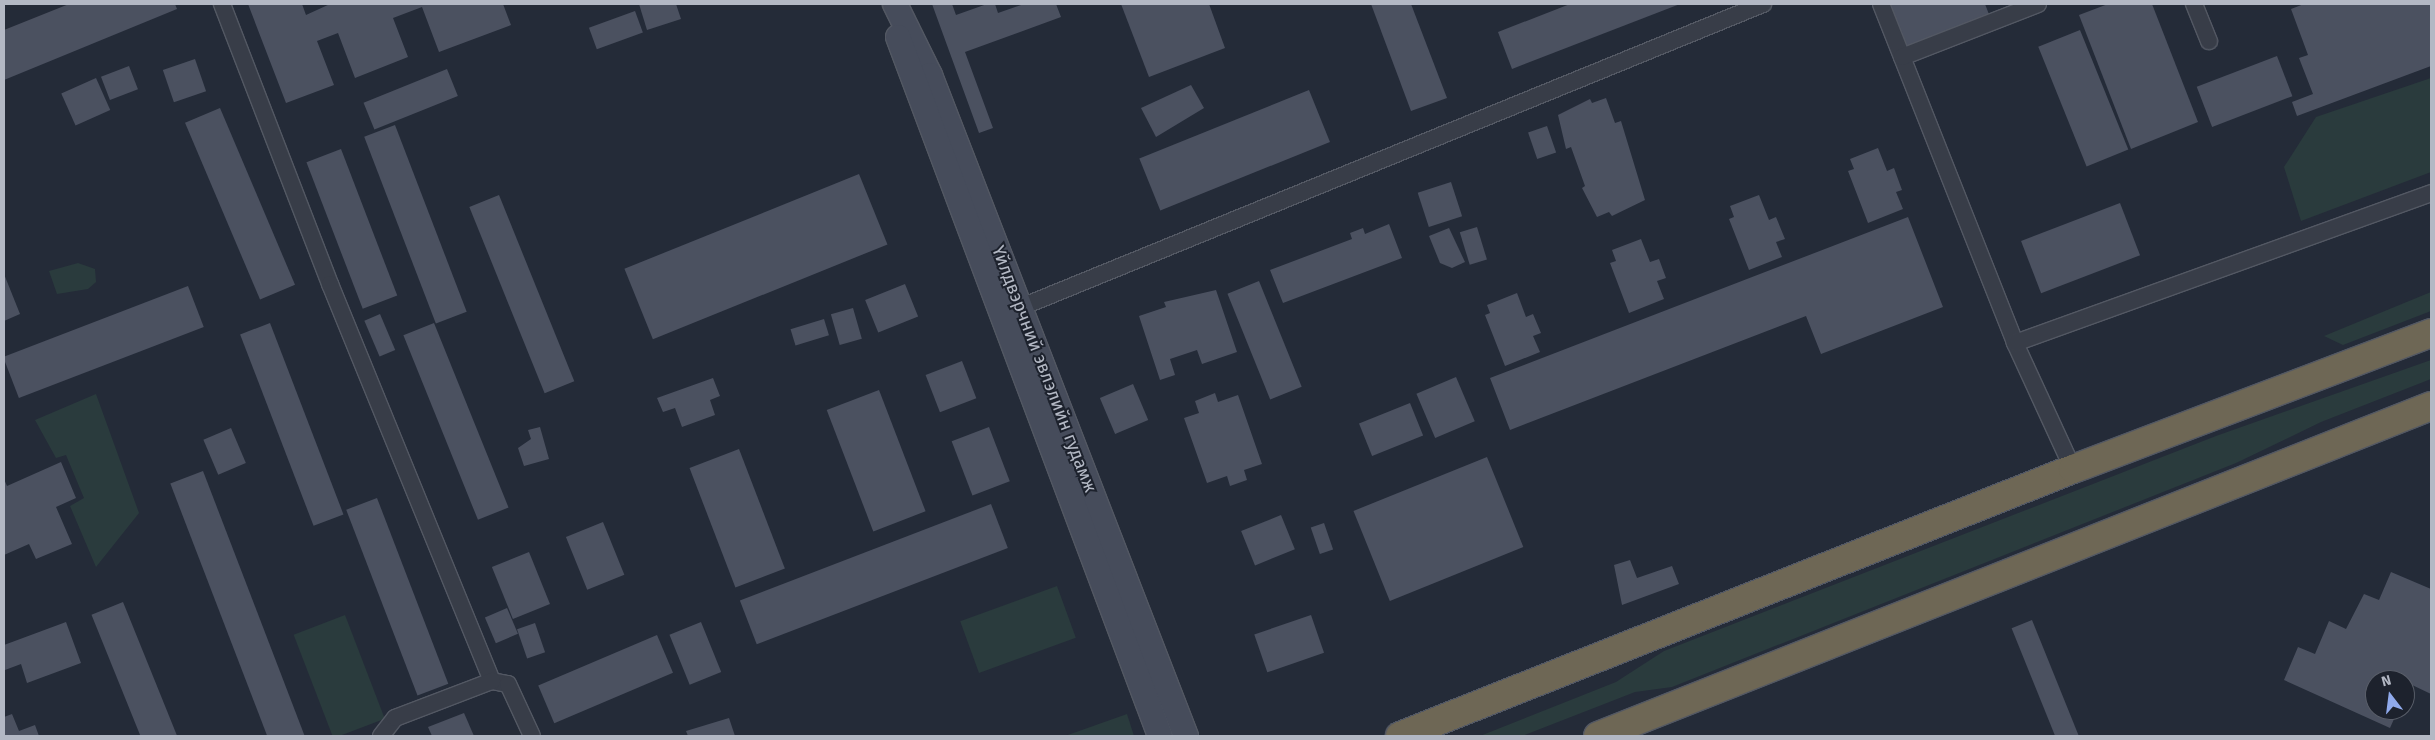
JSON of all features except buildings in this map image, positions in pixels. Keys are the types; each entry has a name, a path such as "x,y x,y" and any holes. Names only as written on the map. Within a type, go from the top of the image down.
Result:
{"highway":[{"path":"1400,736 2073,469 2431,332"},
{"path":"1598,736 2431,406"},
{"path":"1456,736 1460,722 1472,708"}],"main road":[{"name":"Үйлдвэрчний эвлэлийн гудамж","path":"888,4 912,82 1160,736"},
{"name":"Үйлдвэрчний эвлэлийн гудамж","path":"895,4 930,75 1186,736"}],"street":[{"path":"222,4 330,284 492,681"},
{"path":"1019,308 1763,4"},
{"path":"1881,4 2015,342 2073,469"},
{"path":"1902,57 2038,4"},
{"path":"2194,4 2209,42"},
{"path":"2015,342 2431,193"},
{"path":"381,736 395,718 492,681 508,684 532,736"}],"shaded area":[{"path":"2431,78 2431,172 2301,221 2284,167 2316,117"},
{"path":"78,263 95,269 96,282 88,289 57,294 49,271"},
{"path":"2431,292 2431,311 2343,345 2324,336"},
{"path":"2431,360 2431,379 2321,422 2236,463 1672,687 1635,692 1522,736 1480,736 1616,682 1664,651 2216,436"},
{"path":"96,394 139,513 96,567 70,506 84,498 66,455 56,458 35,420"},
{"path":"1057,586 1076,638 979,673 960,621"},
{"path":"345,615 385,719 340,736 333,736 294,635"},
{"path":"1127,714 1134,736 1065,736"}]}
